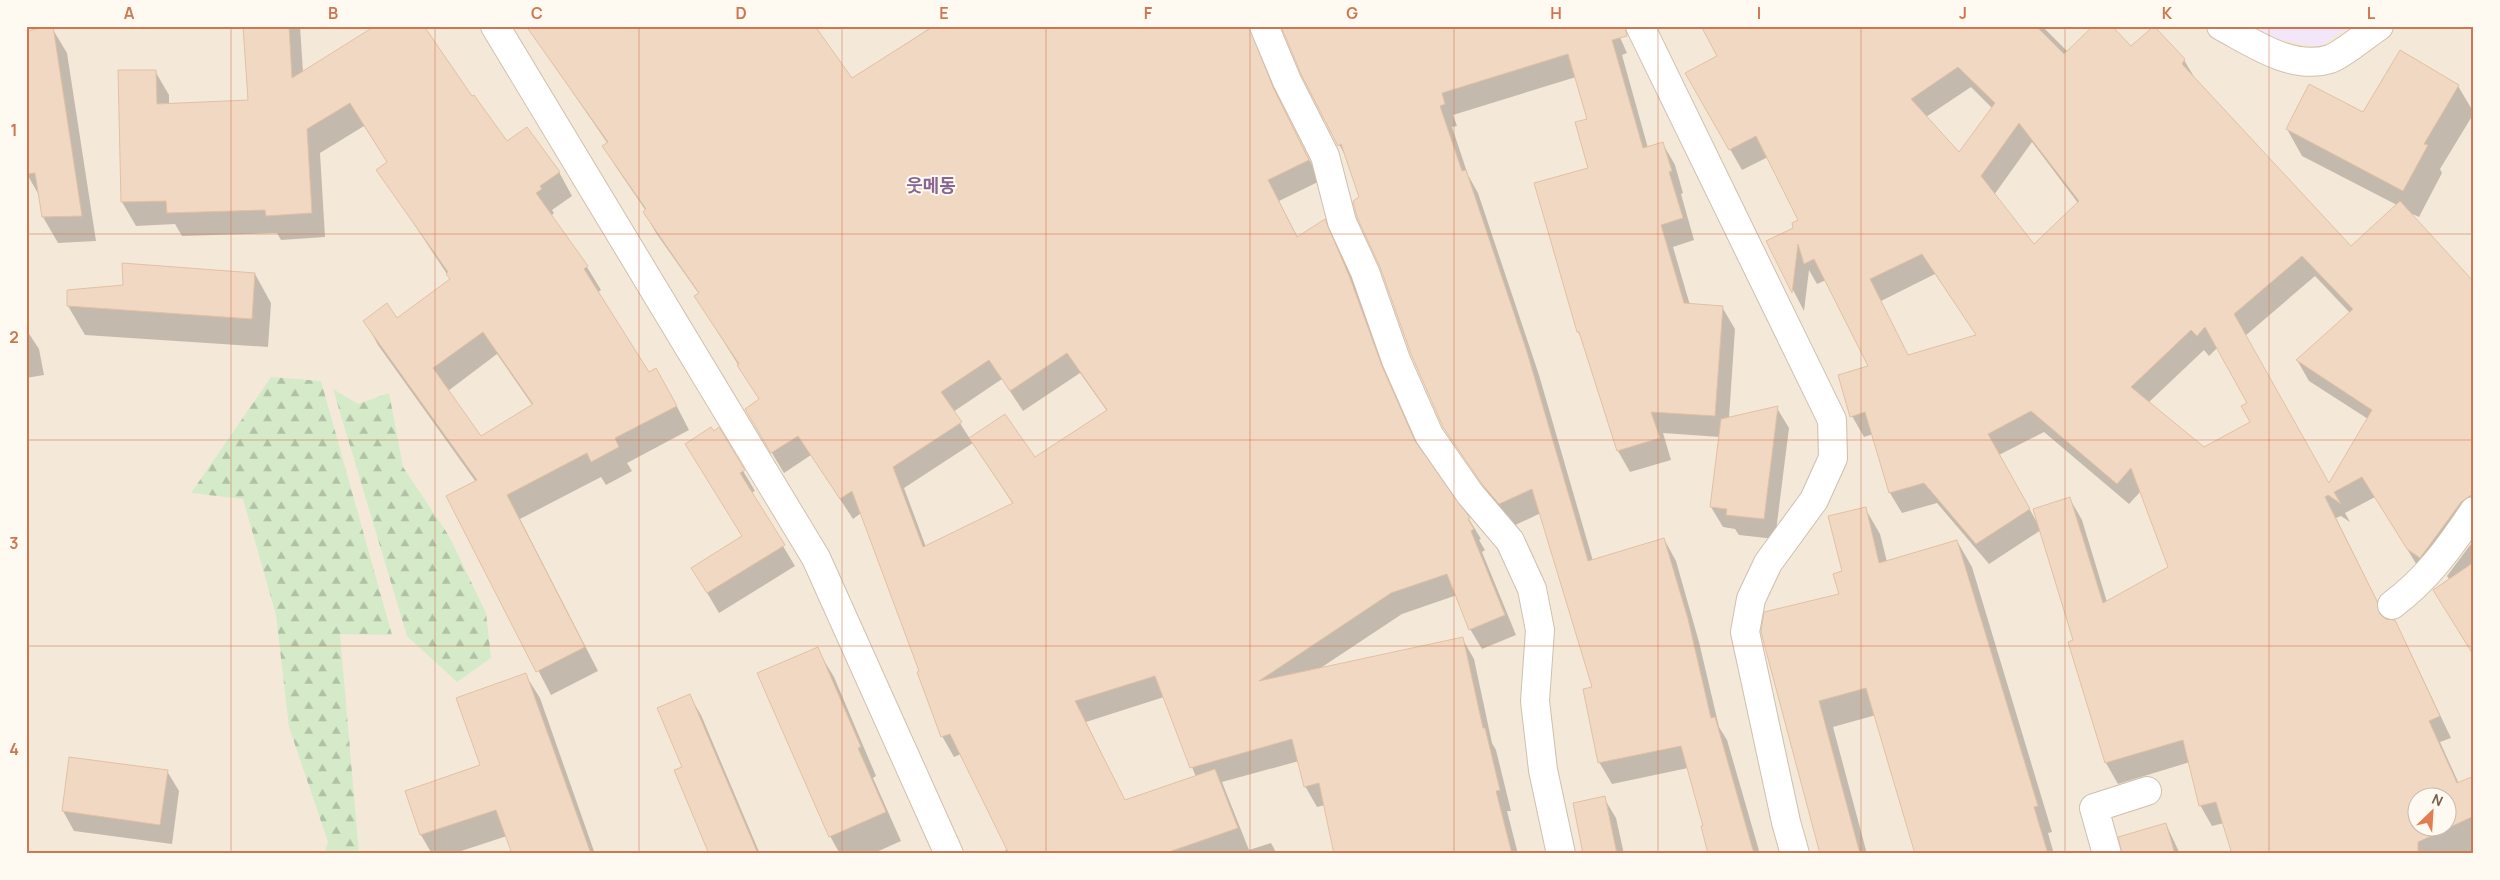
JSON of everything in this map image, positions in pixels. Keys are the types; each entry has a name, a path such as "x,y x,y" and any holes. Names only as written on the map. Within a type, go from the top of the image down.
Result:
{"street":[{"path":"496,26 816,558 949,854"},
{"path":"1264,26 1287,81 1325,156 1342,222 1365,272 1396,360 1429,435 1470,494 1510,541 1532,589 1540,630 1535,701 1543,770 1561,854"},
{"path":"1640,26 1832,420 1833,458 1814,500 1768,563 1751,599 1745,632 1786,822 1795,854"},
{"path":"2221,26 2271,53 2301,61 2331,59 2379,26"},
{"path":"2392,605 2415,588 2444,555 2474,511"},
{"path":"2107,854 2094,808 2147,791"}],"shaded area":[{"path":"26,26 2474,26 2474,854 26,854"},
{"path":"2245,26 2350,26 2319,47 2262,36"}],"green space":[{"path":"271,377 321,381 392,635 340,634 359,854 324,854 328,842 289,727 276,615 243,499 191,493"},
{"path":"333,389 358,404 389,393 403,467 449,536 486,613 491,658 457,682 407,636"}],"building":[{"path":"53,26 82,216 42,217 35,173 26,174 26,31"},
{"path":"243,26 289,26 292,78 375,26 424,26 472,96 474,95 507,141 527,127 560,172 540,186 542,189 536,193 588,266 584,269 649,372 656,368 677,406 615,438 619,447 591,462 587,453 507,495 585,647 536,672 446,496 477,480 363,321 387,303 397,318 450,279 446,274 448,272 376,170 387,162 350,103 307,129 312,213 266,216 265,210 167,213 166,201 121,202 118,70 156,70 157,104 248,100","holes":["483,332 533,404 481,436 433,368"]},
{"path":"526,26 815,26 852,78 934,26 1249,26 1273,87 1309,160 1268,180 1297,237 1325,219 1350,278 1382,366 1415,441 1470,518 1468,519 1474,529 1471,531 1505,615 1469,630 1447,574 1391,593 1259,681 1463,637 1483,728 1485,728 1500,790 1496,791 1512,854 1334,854 1319,783 1304,787 1292,739 1190,768 1155,676 1075,701 1125,800 1215,769 1238,828 1163,854 1009,854 950,734 941,737 917,672 919,671 852,491 840,499 798,436 771,453 745,409 759,399 737,365 739,364 694,296 699,293 643,212 646,209 602,146 608,142","holes":["1067,353 1107,410 1035,457 1005,414 969,438 1013,503 923,547 893,467 962,422 941,392 989,360 1010,391"]},
{"path":"1281,26 1625,26 1627,36 1612,40 1643,148 1663,142 1672,171 1669,172 1683,218 1661,225 1684,303 1723,306 1715,416 1651,412 1660,438 1617,451 1579,332 1577,332 1534,183 1588,168 1575,122 1587,119 1568,54 1442,93 1445,104 1440,106 1462,171 1466,170 1527,352 1588,561 1664,538 1688,619 1711,718 1715,717 1754,854 1708,854 1701,826 1703,826 1681,746 1598,763 1583,689 1592,687 1532,489 1499,504 1482,484 1443,427 1411,354 1380,267 1357,217 1353,201 1359,197 1341,144 1338,146 1301,74"},
{"path":"1701,26 2036,26 2064,54 2093,26 2112,26 2131,46 2154,26 2185,59 2182,64 2351,246 2400,201 2474,282 2474,493 2461,502 2420,558 2407,549 2362,477 2334,492 2341,504 2328,495 2325,497 2377,601 2380,614 2386,619 2395,620 2440,716 2429,721 2457,783 2474,776 2474,816 2458,823 2458,788 2408,788 2408,838 2427,838 2418,842 2418,854 2232,854 2216,802 2199,806 2183,740 2105,763 2068,642 2073,640 2033,509 2070,497 2103,603 2168,567 2131,468 2117,484 2031,411 1988,434 2030,509 1976,544 1924,483 1889,493 1865,412 1850,417 1838,375 1868,366 1814,259 1804,264 1798,244 1792,293 1766,241 1793,228 1792,223 1798,220 1756,136 1729,150 1685,73 1717,56","holes":["1958,67 1995,103 1959,152 1911,99","2019,123 2079,201 2034,244 1981,176","1922,254 1976,335 1908,355 1870,279","2302,256 2353,309 2296,360 2372,410 2329,483 2234,314","2205,327 2247,403 2241,406 2250,422 2204,447 2131,387 2191,330 2197,336"]},
{"path":"2400,50 2459,85 2424,144 2428,145 2403,191 2286,129 2309,84 2363,112"},
{"path":"122,263 255,273 252,319 67,306 67,290 123,285"},
{"path":"1778,406 1764,519 1726,515 1727,509 1710,507 1721,419"},
{"path":"711,427 714,431 719,427 745,470 740,473 785,545 707,593 691,568 742,536 685,444"},
{"path":"1866,507 1879,563 1957,540 2038,806 2034,807 2048,854 1915,854 1866,688 1819,701 1860,854 1820,854 1761,632 1764,612 1839,594 1833,574 1842,571 1828,516"},
{"path":"2474,562 2474,656 2433,590"},
{"path":"818,647 861,747 858,748 886,812 829,837 757,673"},
{"path":"526,673 591,854 512,854 496,810 420,835 405,791 480,765 456,698"},
{"path":"690,694 758,854 709,854 674,770 682,767 657,708"},
{"path":"69,757 168,770 160,825 62,811"},
{"path":"1605,796 1617,854 1583,854 1573,803"},
{"path":"2166,823 2175,854 2122,854 2118,837"}],"district":[{"name":"웃메동","path":"931,186"}]}
